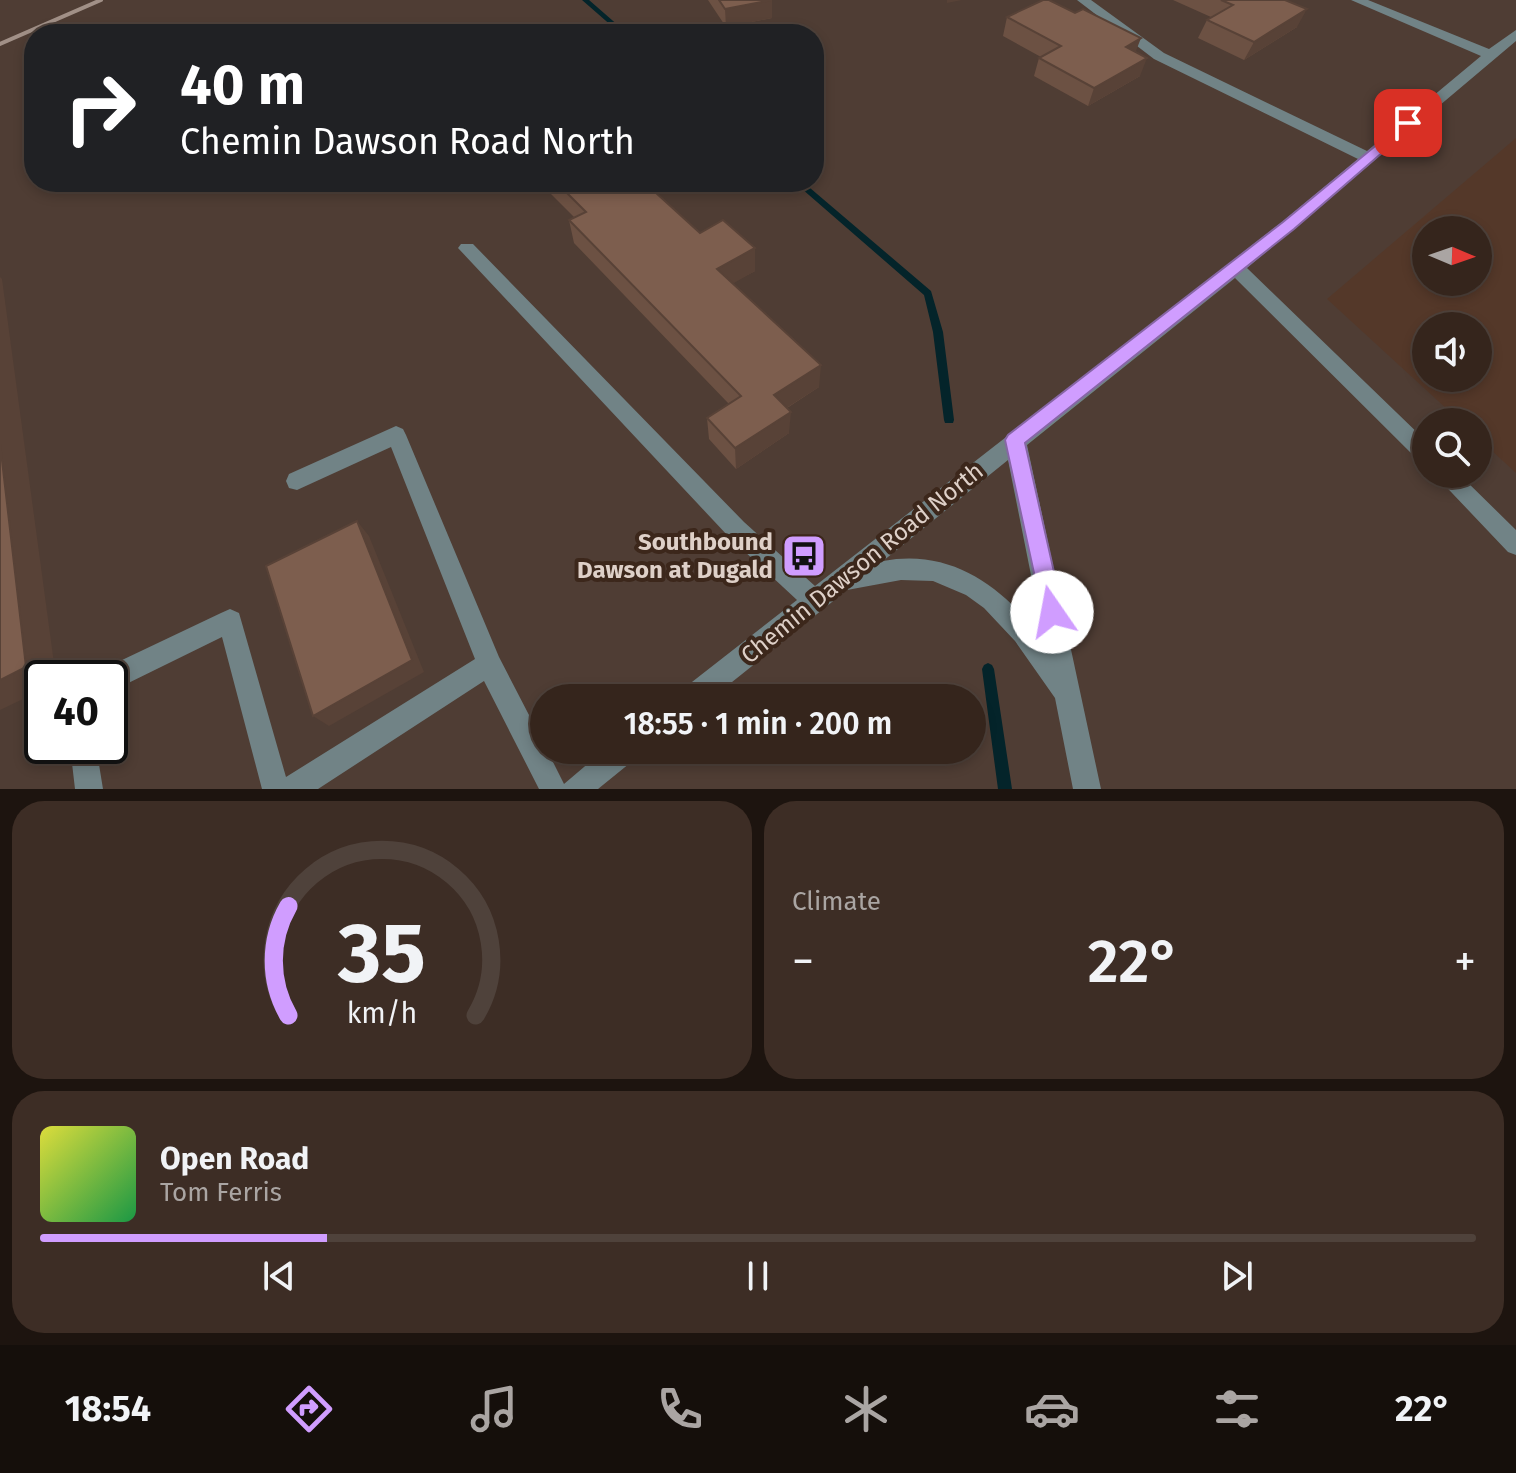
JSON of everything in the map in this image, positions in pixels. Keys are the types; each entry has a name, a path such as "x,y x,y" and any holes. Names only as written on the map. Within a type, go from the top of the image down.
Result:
{"street":[{"path":"1083,0 1159,56 1367,157"},
{"path":"1357,0 1491,55"},
{"name":"Chemin Dawson Road North","path":"710,684 1235,267 1516,34"},
{"path":"467,248 736,529 815,601"},
{"path":"1235,267 1412,441"},
{"path":"297,481 396,435 458,581 489,664 553,789"},
{"path":"1015,440 1087,789"},
{"path":"1459,488 1516,545"},
{"path":"841,580 901,569 933,570 975,587 999,605 1030,640 1070,698"},
{"path":"128,670 230,621 276,789"},
{"path":"293,789 489,664"},
{"path":"86,764 89,789"},
{"path":"576,789 608,764"}],"shaded area":[{"path":"0,0 1516,0 1516,789 0,789"},
{"path":"1516,138 1516,473 1492,451 1492,408 1446,408 1428,392 1492,392 1492,312 1412,312 1412,377 1327,299 1412,227 1412,296 1492,296 1492,216 1424,216"}],"building":[{"path":"719,0 772,0 725,9"},
{"path":"1043,0 1075,13 1083,9 1141,38 1126,47 1147,58 1094,88 1039,58 1061,46 1007,17"},
{"path":"1221,0 1285,0 1307,9 1254,42 1207,20 1233,5"},
{"path":"566,192 655,192 700,233 723,220 755,248 717,269 821,365 774,395 791,412 735,448 707,418 741,396 569,220 586,212"},
{"path":"0,443 25,660 24,668 0,680"},
{"path":"357,521 412,660 313,716 266,566"}],"waterway":[{"path":"585,0 613,24"},
{"path":"810,192 928,293 938,332 949,420"},
{"path":"988,669 1005,789"}],"railway":[{"path":"46,24 101,0"},
{"path":"0,44 24,34"}],"place":[{"name":"Southbound Dawson at Dugald","path":"804,556"}],"route":[{"path":"1052,612 1015,440 1288,226 1408,123"}]}
